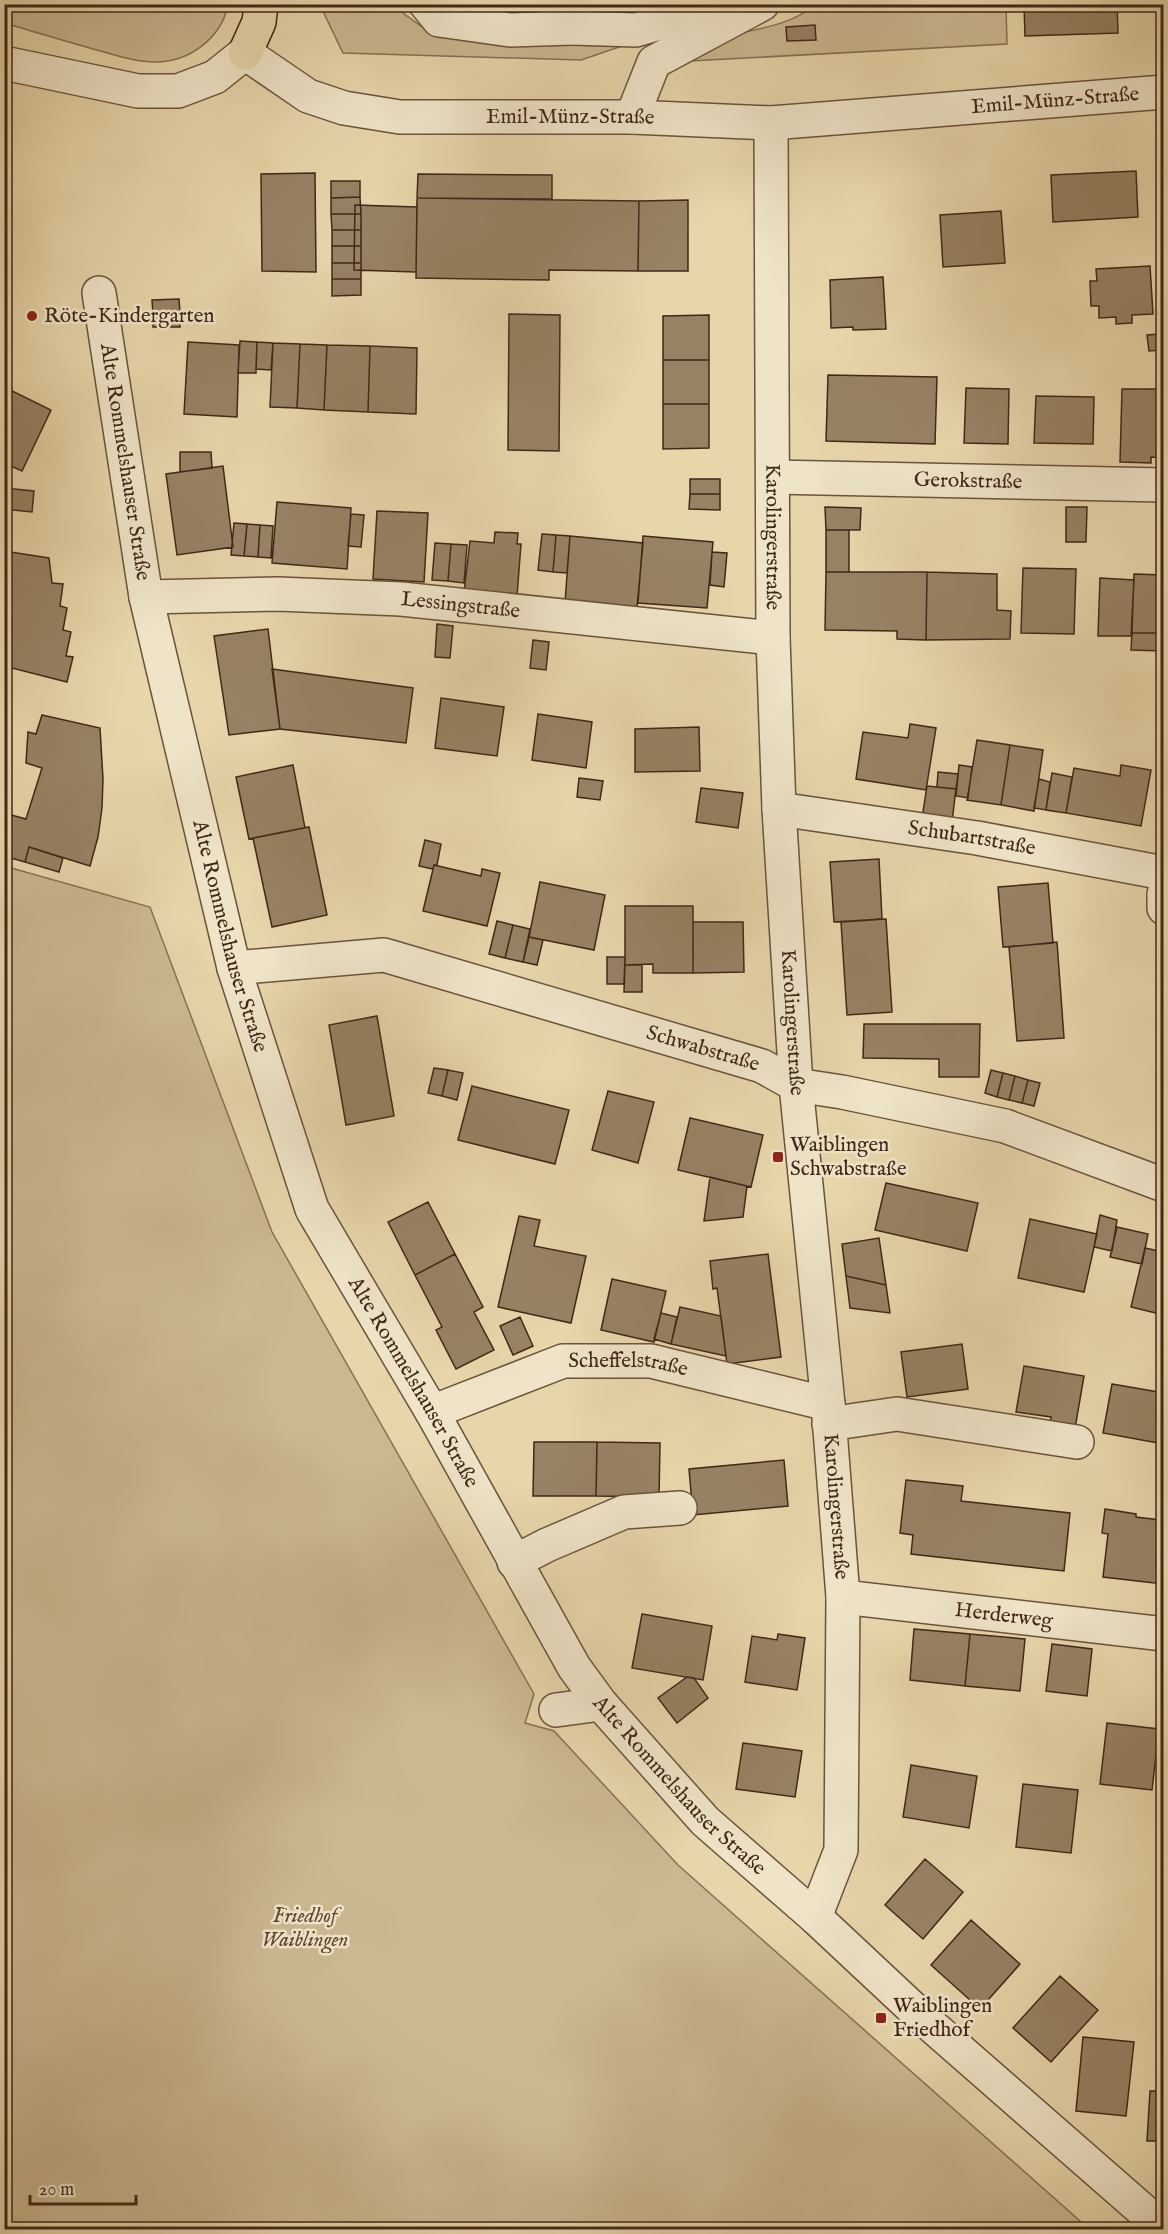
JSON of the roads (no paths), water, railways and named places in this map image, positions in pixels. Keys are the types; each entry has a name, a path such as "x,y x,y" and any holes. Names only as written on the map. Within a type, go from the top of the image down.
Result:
{"main road":[{"path":"245,53 259,22 261,4"}],"street":[{"path":"426,4 439,20 510,30 563,16 636,30 724,4"},
{"path":"632,117 654,62 762,4"},
{"path":"6,63 138,91 178,91 215,77 245,53"},
{"name":"Emil-Münz-Straße","path":"245,53 308,96 344,108 400,117 632,117 771,123 1164,92"},
{"name":"Karolingerstraße","path":"771,123 772,638 779,809 796,1085 843,1597 841,1850 815,1917"},
{"name":"Alte Rommelshauser Straße","path":"99,293 146,597 234,968 312,1209 432,1412 574,1667 601,1704 705,1821 815,1917 924,2019 1164,2229"},
{"name":"Gerokstraße","path":"773,477 1164,485"},
{"name":"Lessingstraße","path":"146,597 278,594 401,599 772,638"},
{"name":"Schubartstraße","path":"779,809 977,838 1164,873"},
{"path":"1164,894 1164,908"},
{"name":"Schwabstraße","path":"234,968 384,955 762,1066 796,1085 842,1092 1005,1126 1164,1185"},
{"name":"Scheffelstraße","path":"432,1412 563,1361 651,1361 828,1414 897,1414 1077,1442"},
{"path":"514,1562 547,1545 624,1512 680,1508"},
{"name":"Herderweg","path":"843,1597 1164,1634"},
{"path":"556,1710 601,1704"},
{"path":"1130,2200 1164,2198"}],"place":[{"name":"Röte-Kindergarten","path":"32,316"},
{"name":"Waiblingen Schwabstraße","path":"778,1157"},
{"name":"Waiblingen Friedhof","path":"881,2018"}],"park label":[{"name":"Friedhof Waiblingen","path":"305,1928"}]}
